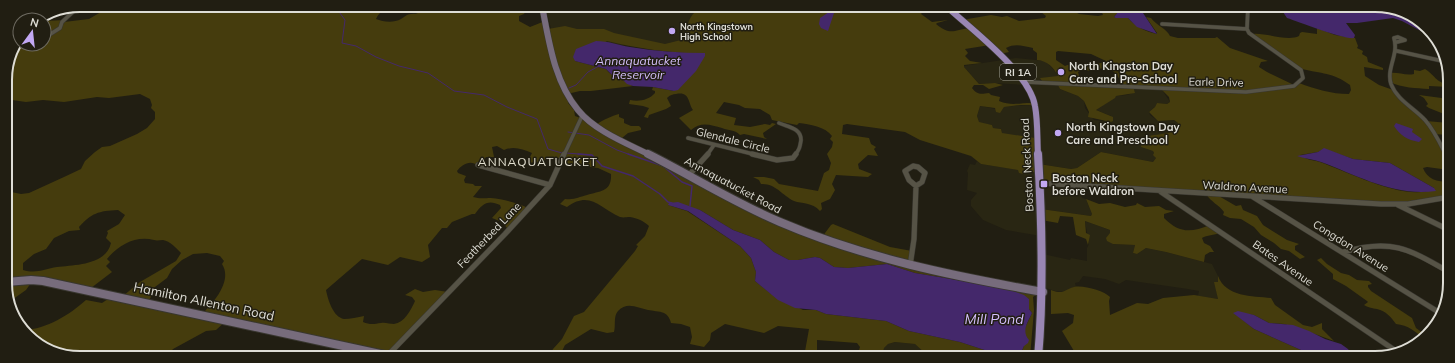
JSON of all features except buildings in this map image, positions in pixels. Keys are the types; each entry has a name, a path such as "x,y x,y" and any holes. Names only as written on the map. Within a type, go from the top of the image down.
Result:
{"main road":[{"name":"Boston Neck Road","path":"953,12 1014,68 1026,82 1035,105 1043,292 1039,351"}],"street":[{"name":"Annaquatucket Road","path":"543,12 560,79 570,99 583,114 595,124 740,203 781,222 828,240 910,266 963,278 1043,292"},
{"path":"1162,24 1247,29 1248,12"},
{"path":"52,34 60,28 62,22 71,13"},
{"name":"Earle Drive","path":"1026,82 1238,92 1294,86 1300,82 1303,78 1301,70 1249,33 1247,29"},
{"path":"1397,42 1397,51 1389,76 1393,88 1432,129 1443,152"},
{"path":"1397,51 1440,60"},
{"name":"Featherbed Lane","path":"396,351 550,185 583,114"},
{"name":"Glendale Circle","path":"688,138 777,160 793,158 800,149 801,134 799,131 780,123"},
{"path":"689,175 714,145"},
{"path":"478,165 550,185"},
{"path":"910,266 914,239 916,186 906,174 907,169 912,166 921,168 925,173 922,182 916,186"},
{"name":"Waldron Avenue","path":"1039,183 1396,204 1408,204 1443,198"},
{"name":"Bates Avenue","path":"1159,191 1393,349"},
{"name":"Congdon Avenue","path":"1252,196 1437,311"},
{"path":"1396,204 1443,228"},
{"path":"1344,252 1375,244 1403,248 1443,269"},
{"name":"Hamilton Allenton Road","path":"12,282 43,280 368,351"}],"shaded area":[{"path":"101,12 381,12 376,19 388,22 402,19 407,15 418,12 525,12 519,16 519,21 530,27 545,21 548,29 565,26 577,29 604,29 614,33 665,44 685,39 689,21 695,12 922,12 921,14 932,22 948,20 936,24 945,30 952,31 970,28 962,20 991,15 1002,17 1007,16 1019,21 1045,18 1046,16 1041,12 1075,12 1079,14 1098,16 1103,15 1102,12 1118,12 1114,17 1128,18 1137,26 1149,32 1157,34 1146,17 1151,18 1170,36 1178,38 1217,37 1230,48 1268,61 1261,62 1259,67 1294,85 1299,83 1323,91 1349,94 1351,90 1350,85 1344,81 1327,74 1299,68 1279,57 1280,54 1251,34 1294,38 1299,36 1302,32 1317,34 1317,28 1335,35 1355,38 1358,46 1357,48 1363,51 1362,54 1367,57 1368,62 1383,68 1383,70 1364,67 1365,76 1379,85 1396,91 1426,121 1443,122 1443,135 1434,134 1443,151 1443,169 1427,167 1423,168 1427,175 1433,179 1443,181 1443,198 1407,204 1217,195 1236,206 1241,205 1243,210 1257,216 1263,225 1287,240 1299,244 1295,246 1295,250 1305,257 1300,259 1289,251 1281,249 1261,235 1254,227 1241,219 1230,218 1223,215 1224,212 1220,207 1206,194 1043,183 1037,173 1027,171 1024,174 1019,173 1018,170 981,164 971,156 920,140 905,132 847,124 843,125 842,134 869,138 871,144 876,147 874,149 878,156 868,155 858,164 859,169 872,174 868,177 836,175 832,184 835,190 830,199 821,203 822,209 820,211 814,206 790,199 774,187 761,184 759,180 753,177 774,179 779,184 818,191 824,173 829,170 831,163 827,154 832,147 833,142 830,139 832,136 826,130 812,125 799,123 797,125 772,120 770,115 760,109 745,108 739,105 724,102 716,113 736,118 734,125 750,127 765,124 770,125 772,123 776,124 763,133 764,137 767,139 744,134 740,135 734,131 710,125 699,125 691,130 679,118 693,110 688,98 684,94 673,94 669,96 667,98 671,106 649,115 648,118 644,117 649,108 629,104 630,100 640,101 647,99 655,93 655,91 652,90 653,87 674,91 705,54 656,50 607,41 575,61 606,69 611,74 633,86 580,91 567,94 570,99 568,103 574,110 575,116 597,124 619,114 619,117 624,119 624,123 631,126 639,126 641,128 641,130 628,133 622,138 739,203 822,237 833,224 890,247 912,251 912,263 1038,293 1033,297 1034,310 1031,351 1022,351 1024,346 1024,330 1032,313 1029,309 1029,299 1005,288 915,273 887,264 848,268 834,267 820,258 815,257 789,260 774,252 760,240 733,230 700,210 668,205 687,211 740,246 751,258 756,272 755,281 770,293 803,310 816,310 826,314 886,321 909,331 960,342 988,351 923,351 915,344 895,342 888,344 883,351 859,351 860,347 857,343 817,340 817,351 805,351 809,329 778,326 764,333 725,324 711,333 710,340 704,347 690,344 692,337 690,327 671,323 669,317 664,313 633,306 625,306 616,313 614,332 607,333 591,329 565,345 562,351 552,351 562,339 574,316 584,312 635,251 638,246 636,245 645,236 649,226 643,221 635,218 620,217 601,205 589,200 575,202 567,207 560,204 565,199 574,199 604,190 610,184 611,174 598,168 561,163 563,158 550,158 543,161 542,164 536,162 527,163 532,153 515,148 504,150 497,146 492,147 494,157 486,157 478,166 472,163 467,163 461,166 457,171 458,173 466,176 464,180 465,183 473,184 475,186 482,186 473,197 500,199 528,208 507,228 502,222 492,218 501,208 500,205 492,202 483,205 475,214 452,222 447,228 442,228 428,245 430,257 422,262 400,257 388,265 362,259 326,290 334,312 340,318 346,319 364,316 363,322 368,324 394,324 404,319 415,301 412,297 405,295 415,289 423,292 435,290 448,292 393,351 370,351 227,320 216,330 206,331 171,351 67,350 42,340 30,329 49,324 65,316 86,300 102,303 114,295 123,296 140,282 176,261 181,253 173,245 163,240 134,240 116,249 111,254 107,259 110,262 106,266 112,272 91,288 33,280 26,290 14,299 12,283 12,192 21,194 29,193 81,169 85,161 102,147 110,146 137,134 147,128 155,119 155,112 151,108 152,105 150,99 140,94 109,98 97,97 64,102 43,100 26,102 12,100 12,75 14,62 18,52 52,52 52,33 54,31 52,31 52,21 65,20 64,22 89,19","holes":["990,45 1000,54 1009,52 1006,48 1013,46 1019,45 1033,48 1033,50 1037,53 1037,60 1050,65 1058,76 1040,78 1044,84 1058,85 1060,89 1078,96 1084,101 1089,112 1088,117 1111,122 1113,121 1113,117 1096,110 1116,96 1135,93 1134,89 1162,90 1169,97 1170,102 1167,104 1157,103 1149,112 1158,121 1174,120 1178,123 1174,129 1169,132 1151,135 1146,137 1143,141 1141,147 1153,151 1154,153 1153,155 1156,158 1153,162 1101,152 1077,168 1071,169 1039,164 1035,138 1002,133 1001,129 993,128 992,125 979,122 977,116 980,106 995,108 996,112 1000,113 1004,107 1032,105 1031,103 1003,103 999,101 1000,97 989,93 977,93 972,88 974,85 983,85 989,89 1003,85 995,83 979,84 964,67 964,65 982,63 970,61 965,56 968,53 965,49","1058,51 1091,54 1106,61 1096,64 1074,64 1065,66 1056,60 1056,52","1106,68 1113,71 1125,88 1082,86 1078,72 1082,70 1093,71 1096,69","1324,149 1353,159 1390,163 1434,188 1423,192 1410,192 1394,189 1300,155 1318,152","118,210 125,215 119,224 107,231 108,233 106,238 111,243 103,256 96,260 81,264 36,271 23,270 23,263 34,254 46,249 54,238 69,231 80,230 79,227 92,216 100,212","207,253 220,256 224,261 222,264 225,271 225,277 216,298 202,314 149,301 152,294 151,290 167,278 172,269 182,260 193,254"]},
{"name":"North Kingstown High School","path":"547,12 848,12 789,58 554,40"},
{"path":"1016,58 1046,61 1058,76 1060,89 1078,96 1084,101 1085,108 1094,120 1111,122 1111,116 1096,110 1116,96 1127,95 1135,92 1134,89 1162,90 1170,102 1167,104 1157,103 1149,112 1150,115 1158,121 1174,120 1178,123 1178,125 1173,130 1163,135 1144,138 1141,147 1153,151 1156,158 1153,162 1101,152 1077,168 1071,169 1039,164 1002,133 1001,129 993,128 992,125 979,123 977,116 980,106 1002,110 1004,107 1032,105 1025,85 995,83 979,84 963,66"},
{"path":"1425,69 1443,82 1443,87 1429,86 1429,89 1414,88 1390,82 1390,73 1414,74 1414,70 1420,71"},
{"path":"1419,95 1443,98 1443,114 1426,106 1428,104 1424,98"},
{"path":"977,161 981,164 1038,173 1082,186 1084,193 1081,195 1082,198 1086,199 1092,214 1091,216 1041,209 1041,236 1006,230 983,220 971,206 971,200 977,193 967,190 967,171 970,164 975,165"},
{"path":"1086,199 1099,204 1110,203 1125,207 1136,205 1137,203 1145,207 1159,206 1166,210 1174,211 1164,214 1164,218 1169,223 1180,229 1191,230 1210,225 1220,233 1202,238 1204,243 1210,246 1214,252 1210,252 1205,255 1204,262 1146,248 1137,254 1133,253 1135,245 1113,244 1107,241 1106,238 1110,233 1110,230 1085,221 1086,233 1090,235 1088,245 1086,239 1076,235 1073,217 1060,216 1058,223 1041,220 1041,209 1091,216 1092,214"},
{"path":"1085,221 1110,230 1113,244 1135,245 1133,253 1137,254 1146,248 1212,264 1218,276 1218,282 1215,282 1218,299 1198,296 1199,291 1188,289 1126,280 1119,284 1105,279 1083,276 1079,282 1075,283 1076,287 1064,292 1043,287 1043,254 1070,260 1071,258 1087,261 1087,248 1089,244"},
{"path":"1321,258 1341,273 1349,275 1357,280 1369,281 1372,284 1368,285 1371,291 1412,318 1416,328 1422,332 1419,335 1408,327 1396,324 1383,311 1364,305 1368,302 1346,286 1333,279 1333,274 1317,260"},
{"path":"1218,276 1222,283 1233,292 1248,296 1271,298 1275,305 1303,325 1312,327 1322,323 1322,329 1334,341 1284,324 1269,323 1254,315 1234,313 1254,329 1303,351 1074,351 1062,331 1073,323 1074,315 1068,313 1051,314 1051,290 1062,292 1074,287 1094,289 1110,297 1110,315 1137,303 1148,304 1163,298 1194,295 1218,299 1214,282 1218,282"},
{"path":"895,342 915,344 923,351 883,351 888,344"}],"water":[{"path":"829,12 834,12 828,31 821,28 819,24 820,18"},
{"path":"1118,12 1144,12 1143,13 1157,34 1137,27 1128,18 1114,17"},
{"path":"1283,12 1388,13 1409,21 1422,31 1393,18 1346,23 1355,35 1354,38 1349,38 1332,34 1287,18"},
{"name":"Annaquatucket Reservoir","path":"596,41 649,50 705,53 705,56 696,71 678,90 674,91 653,87 633,86 614,77 606,69 575,61 573,57 576,49"},
{"path":"1396,123 1413,129 1412,132 1422,139 1419,142 1404,137 1394,126"},
{"path":"1324,148 1353,159 1390,163 1434,188 1436,191 1406,191 1392,188 1363,179 1321,162 1297,156 1318,152"},
{"name":"Mill Pond","path":"678,202 700,210 733,230 760,240 774,252 789,260 815,257 820,258 834,267 848,268 887,264 915,273 1005,288 1024,295 1029,299 1029,309 1032,313 1025,330 1029,340 1028,343 1024,346 1022,351 988,351 960,342 909,331 886,321 826,314 816,310 795,308 778,300 755,281 756,272 751,258 740,246 688,211 668,205 669,203"},
{"path":"1238,311 1254,315 1269,323 1293,325 1325,339 1341,344 1349,351 1303,351 1254,329 1233,313"}],"waterway":[{"path":"339,12 345,20 342,43 356,46 376,57 399,66 428,73 454,91 484,95 507,107 537,119 548,149 562,153"},
{"path":"569,88 576,85 588,72 599,66"},
{"path":"568,132 589,135 617,150 631,155"},
{"path":"566,153 583,154"},
{"path":"578,154 583,154"},
{"path":"583,154 592,155 602,166 633,176 660,194 668,202 672,203"},
{"path":"583,154 591,155"},
{"path":"628,154 663,166 682,182 692,186 690,206"}],"place":[{"name":"North Kingstown High School","path":"672,31"},
{"name":"North Kingston Day Care and Pre-School","path":"1061,72"},
{"name":"North Kingstown Day Care and Preschool","path":"1058,133"},
{"name":"Boston Neck before Waldron","path":"1044,184"}],"district":[{"name":"ANNAQUATUCKET","path":"538,161"}]}
